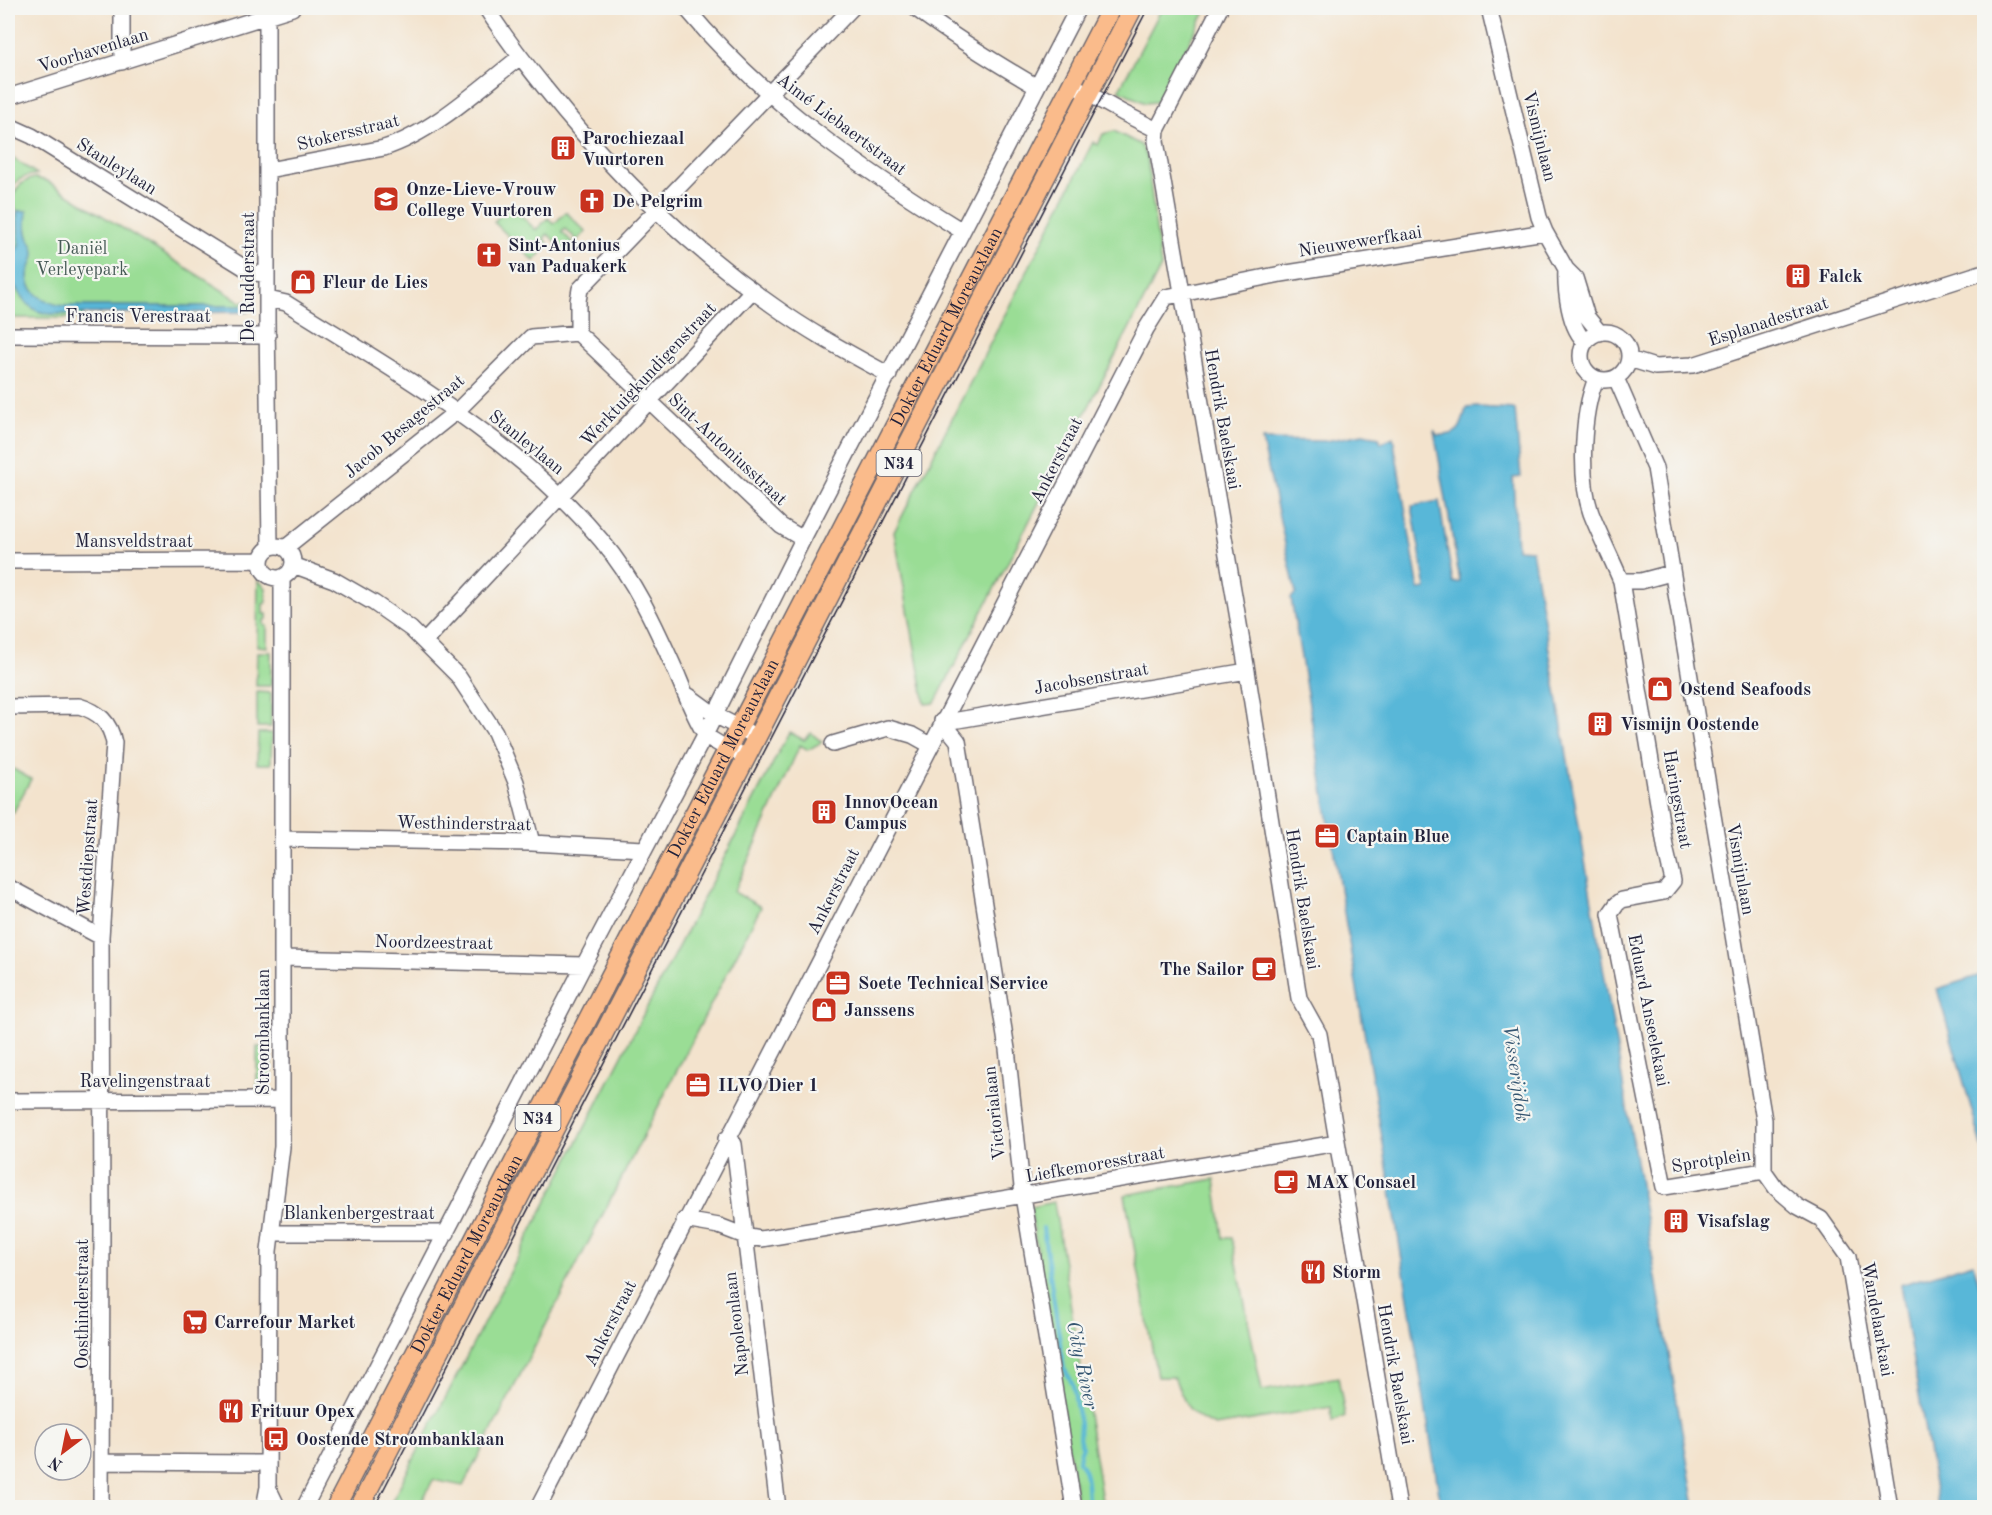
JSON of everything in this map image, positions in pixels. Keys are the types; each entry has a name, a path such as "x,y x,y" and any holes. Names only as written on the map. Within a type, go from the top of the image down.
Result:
{"main road":[{"name":"Dokter Eduard Moreauxlaan","path":"335,1508 1111,8"},
{"name":"Dokter Eduard Moreauxlaan","path":"359,1508 1133,8"}],"street":[{"path":"122,8 122,62"},
{"name":"Voorhavenlaan","path":"8,97 122,62 267,11 292,8"},
{"path":"486,8 520,57 586,138 657,210 752,291 806,327 889,375"},
{"name":"Aimé Liebaertstraat","path":"686,8 736,63 769,95 811,130 874,175 962,231"},
{"path":"578,333 580,289 852,8"},
{"path":"915,8 976,51 1037,87"},
{"name":"Dokter Eduard Moreauxlaan","path":"304,1508 705,735 803,539 1078,8"},
{"path":"1182,292 1156,141 1157,130 1220,8"},
{"name":"Vismijnlaan","path":"1489,8 1539,217 1566,269 1575,278 1587,317 1600,333"},
{"name":"De Rudderstraat","path":"267,11 268,336 278,547"},
{"name":"Stokersstraat","path":"268,171 401,142 426,129 520,57"},
{"path":"1071,84 1157,130"},
{"name":"Stanleylaan","path":"8,128 12,127 32,136 252,273 267,274"},
{"name":"Nieuwewerfkaai","path":"1182,292 1545,232"},
{"name":"Vismijnlaan","path":"1566,269 1565,290 1575,324 1581,338 1586,342"},
{"name":"Esplanadestraat","path":"1629,359 1655,366 1693,365 1984,272"},
{"name":"Werktuigkundigenstraat","path":"425,641 752,291"},
{"name":"Hendrik Baelskaai","path":"1182,292 1247,671 1299,998 1319,1034 1399,1508"},
{"name":"Ankerstraat","path":"538,1508 684,1220 1146,329 1166,297 1182,292"},
{"name":"Stanleylaan","path":"268,299 286,303 457,411 514,454 561,495 603,542 629,577 648,611 705,735"},
{"name":"Sint-Antoniusstraat","path":"578,333 781,526 803,539"},
{"name":"Jacob Besagestraat","path":"278,547 457,411 531,337 578,333"},
{"path":"1600,333 1611,333 1622,339 1628,348 1629,359 1625,371 1609,380 1596,379 1589,374 1581,359 1586,342 1600,333"},
{"name":"Francis Verestraat","path":"8,335 268,336"},
{"name":"Vismijnlaan","path":"1616,378 1627,408 1655,468 1764,1120 1764,1171"},
{"path":"1596,379 1587,406 1584,467 1591,512 1622,581 1641,581 1671,573"},
{"path":"278,547 290,552 293,564 289,572 282,577 269,576 264,572 261,560 264,552 278,547"},
{"name":"Mansveldstraat","path":"8,561 261,560"},
{"path":"293,564 334,580 374,603 425,641 458,676 495,732 516,782 532,843"},
{"name":"Stroombanklaan","path":"264,1508 267,1487 268,1290 271,1233 282,1147 282,577"},
{"name":"Haringstraat","path":"1622,581 1666,851 1673,881"},
{"name":"Jacobsenstraat","path":"942,721 1247,671"},
{"name":"Stanleylaan","path":"685,692 715,715 757,737"},
{"name":"Westdiepstraat","path":"8,706 79,706 99,715 112,732 114,743 101,937 102,1101"},
{"name":"Victorialaan","path":"942,721 958,741 1007,1049 1023,1196 1074,1508"},
{"path":"833,744 888,728 912,735 930,745"},
{"path":"705,735 747,757"},
{"name":"Westhinderstraat","path":"283,839 532,843 644,849"},
{"name":"Eduard Anseelekaai","path":"1664,1187 1610,914 1622,900 1664,892 1673,881"},
{"path":"8,887 101,937"},
{"name":"Noordzeestraat","path":"282,958 584,965"},
{"name":"Ravelingenstraat","path":"8,1101 282,1100"},
{"name":"Oosthinderstraat","path":"100,1508 102,1101"},
{"name":"Napoleonlaan","path":"726,1139 734,1144 778,1508"},
{"name":"Liefkemoresstraat","path":"684,1220 719,1226 745,1236 761,1239 1337,1143"},
{"name":"Sprotplein","path":"1664,1187 1764,1171"},
{"name":"Wandelaarkaai","path":"1764,1171 1776,1188 1797,1206 1821,1219 1848,1257 1890,1508"},
{"name":"Blankenbergestraat","path":"271,1233 447,1233"},
{"path":"100,1462 267,1463"},
{"name":"Stroombanklaan","path":"267,1487 278,1508"}],"green space":[{"path":"1162,8 1207,8 1160,98 1156,102 1145,103 1119,90"},
{"path":"1114,131 1141,145 1147,158 1161,267 935,703 925,704 894,532 1093,142 1098,145 1103,134"},
{"path":"8,153 9,156 37,174 20,179 8,193"},
{"name":"Daniël Verleyepark","path":"35,178 47,181 241,302 252,302 252,306 63,306 44,300 35,293 29,282 28,272 33,254 27,232 27,211 17,211 12,201 20,185"},
{"path":"510,205 536,230 548,218 554,224 566,212 586,232 576,241 565,229 562,232 574,244 565,252 548,234 544,238 549,245 534,261 494,222"},
{"path":"8,209 17,216 19,245 8,263"},
{"path":"8,276 32,308 53,314 82,313 83,318 8,318"},
{"path":"258,580 266,588 263,614 267,614 264,625 267,626 267,647 257,646"},
{"path":"257,652 271,652 271,686 256,686"},
{"path":"257,692 271,693 271,727 257,727"},
{"path":"789,732 804,740 811,733 822,742 808,750 800,745 734,892 761,907 463,1486 433,1480 419,1507 389,1507"},
{"path":"258,733 272,733 271,764 257,764"},
{"path":"8,766 31,779 13,813 8,810"},
{"path":"257,1047 271,1047 272,1068 268,1085 257,1093"},
{"path":"1215,1179 1223,1238 1232,1238 1262,1391 1338,1377 1345,1416 1332,1422 1331,1407 1215,1426 1193,1413 1175,1379 1157,1377 1125,1195"},
{"path":"1054,1202 1103,1507 1078,1507 1030,1207"}],"water":[{"path":"17,211 27,211 27,232 34,250 29,270 29,284 37,295 49,302 63,306 248,306 248,312 49,314 37,311 27,304 8,276 8,263 19,245"},
{"name":"Visserijdok","path":"1466,408 1515,409 1521,477 1513,478 1517,549 1532,550 1695,1507 1441,1507 1392,1197 1291,598 1296,593 1262,440 1326,441 1363,434 1379,437 1381,443 1393,437 1419,590 1426,589 1412,506 1439,501 1453,583 1460,582 1434,430 1437,435 1455,432 1461,425"},
{"path":"1984,974 1984,1153 1937,989"},
{"path":"1973,1263 1984,1301 1984,1507 1938,1507 1900,1285"}],"waterway":[{"name":"City River","path":"1043,1228 1064,1369 1073,1386 1080,1424 1079,1439 1083,1447 1079,1462 1085,1472 1089,1508"}],"tram line":[{"path":"374,1508 1148,8"}],"place":[{"name":"Parochiezaal Vuurtoren","path":"563,148"},
{"name":"Onze-Lieve-Vrouw College Vuurtoren","path":"386,199"},
{"name":"De Pelgrim","path":"592,201"},
{"name":"Sint-Antonius van Paduakerk","path":"489,255"},
{"name":"Falck","path":"1798,276"},
{"name":"Fleur de Lies","path":"303,282"},
{"name":"Ostend Seafoods","path":"1660,689"},
{"name":"Vismijn Oostende","path":"1600,724"},
{"name":"InnovOcean Campus","path":"824,812"},
{"name":"Captain Blue","path":"1327,836"},
{"name":"The Sailor","path":"1264,969"},
{"name":"Soete Technical Service","path":"838,983"},
{"name":"Janssens","path":"824,1010"},
{"name":"ILVO Dier 1","path":"698,1085"},
{"name":"MAX Consael","path":"1286,1182"},
{"name":"Visafslag","path":"1676,1221"},
{"name":"Storm","path":"1313,1272"},
{"name":"Carrefour Market","path":"195,1322"},
{"name":"Frituur Opex","path":"231,1411"},
{"name":"Oostende Stroombanklaan","path":"276,1439"}]}
